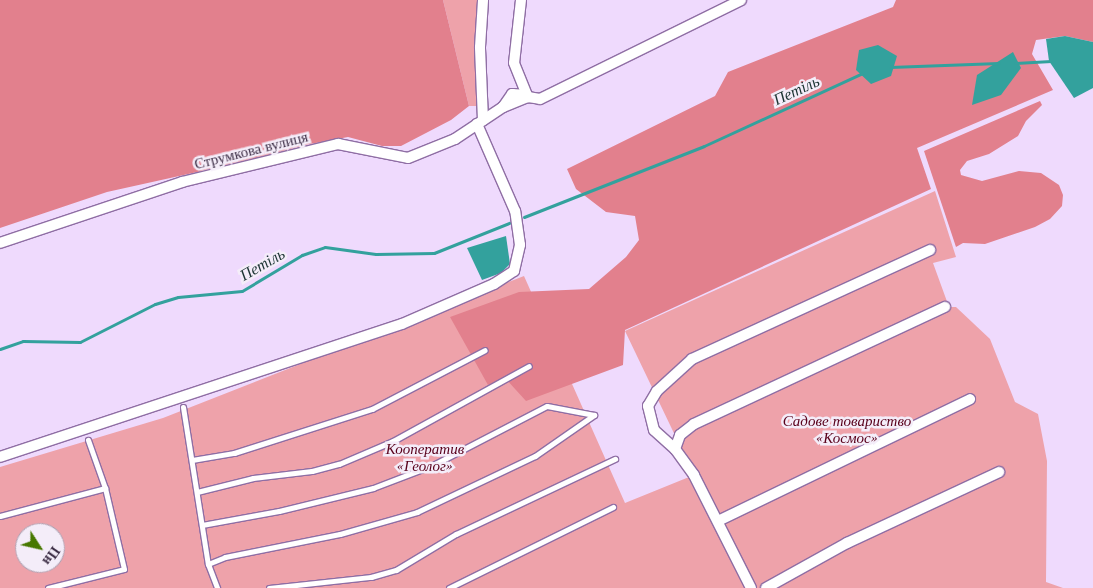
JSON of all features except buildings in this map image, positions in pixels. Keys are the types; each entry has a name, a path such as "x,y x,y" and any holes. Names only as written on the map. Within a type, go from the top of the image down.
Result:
{"street":[{"path":"0,457 402,324 494,284 514,271 520,245 515,212 480,122 480,47 483,0"},
{"path":"521,0 514,63 528,96"},
{"name":"Струмкова вулиця","path":"0,244 182,182 338,144 408,158 455,139 503,107 528,96 540,99 739,0"},
{"path":"751,588 694,475 675,449 654,430 648,406 657,391 692,359 930,250"},
{"path":"675,449 680,435 694,424 945,307"},
{"path":"718,521 970,399"},
{"path":"766,588 847,543 999,472"}],"lane":[{"path":"192,460 234,453 372,409 485,350"},
{"path":"197,492 253,478 312,472 339,464 393,441 529,366"},
{"path":"202,525 279,511 373,488 433,465 547,406 594,415 535,456 417,512 340,534 225,557 208,564"},
{"path":"183,407 208,564 217,588"},
{"path":"48,588 124,569 105,488 88,440"},
{"path":"269,588 371,577 396,570 456,534 615,459"},
{"path":"0,516 105,488"},
{"path":"449,588 613,507"}],"green space":[{"path":"443,0 477,0 477,106 469,106"},
{"path":"935,191 956,257 933,263 949,307 956,307 990,339 1015,402 1038,414 1047,461 1046,582 1063,588 0,588 0,467 163,418 524,276 625,503 694,475 625,331"}],"shaded area":[{"path":"0,0 443,0 469,106 451,120 401,146 382,146 348,137 305,145 247,161 107,192 0,228"},
{"path":"896,0 1093,0 1093,42 1065,36 1036,40 1032,54 1053,90 917,148 931,189 625,330 623,365 526,401 505,378 488,385 450,317 519,292 589,289 626,257 639,240 635,216 606,212 576,189 567,169 715,96 728,72 893,7"},
{"path":"1065,36 1093,42 1093,88 1074,98 1049,61 1046,39"},
{"path":"878,45 897,56 891,76 871,84 856,70 859,50"},
{"path":"1013,52 1021,68 1001,95 972,105 977,75"},
{"path":"1040,101 1042,105 1026,121 1018,136 989,154 967,161 960,170 961,175 982,181 1019,171 1041,173 1059,185 1063,195 1062,206 1050,219 1035,227 985,244 963,243 956,247 924,151"},
{"path":"506,236 510,264 501,273 482,280 467,248"}],"waterway":[{"name":"Петіль","path":"1015,63 1051,61"},
{"name":"Петіль","path":"890,67 999,63"},
{"name":"Петіль","path":"524,217 704,146 863,73"},
{"name":"Петіль","path":"0,349 23,341 80,342 155,304 178,297 242,291 302,255 325,247 376,254 434,253 509,223"}],"park label":[{"name":"Садове товариство «Космос»","path":"847,428"},
{"name":"Кооператив «Геолог»","path":"425,456"}]}
